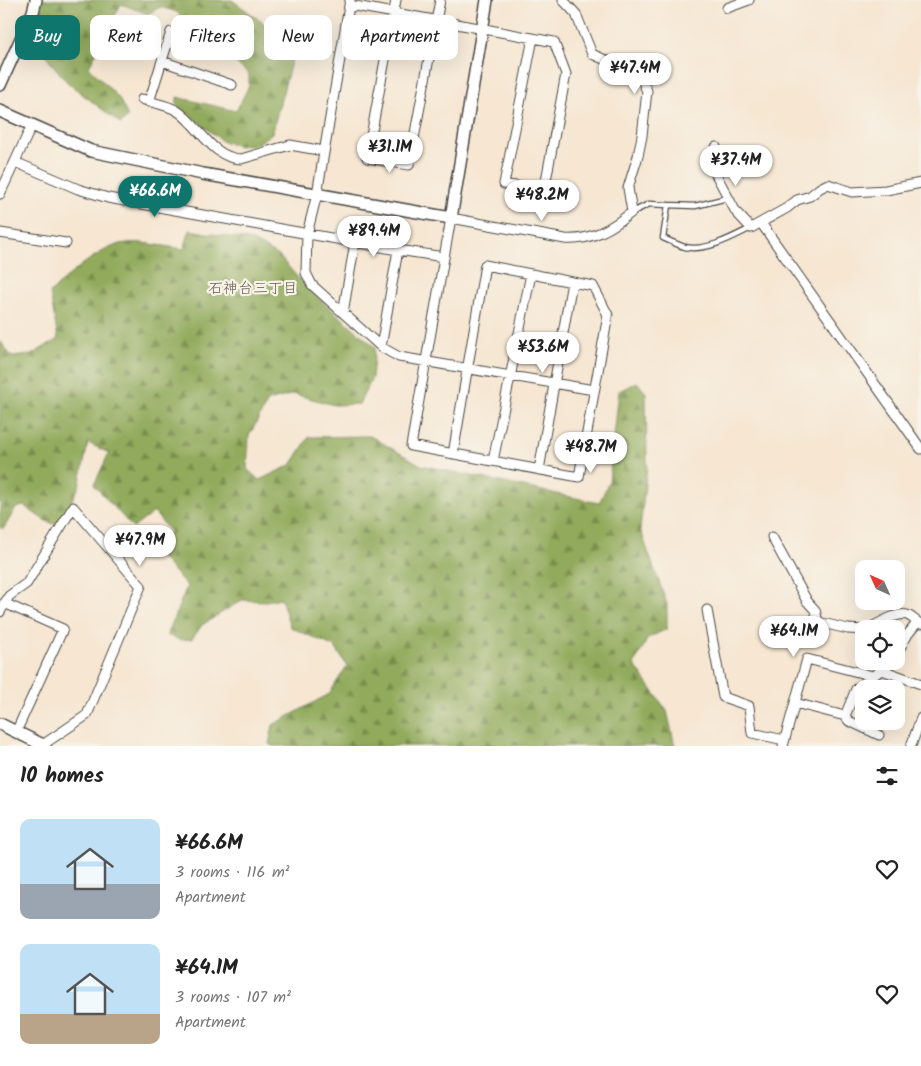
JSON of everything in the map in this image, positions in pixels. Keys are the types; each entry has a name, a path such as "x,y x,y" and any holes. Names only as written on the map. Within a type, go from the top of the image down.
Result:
{"street":[{"path":"0,85 33,12 36,0"},
{"path":"394,13 396,0"},
{"path":"437,15 440,0"},
{"path":"453,454 485,265 593,286 608,315 579,477 493,462 411,446 487,0"},
{"path":"0,111 90,151 203,174 577,240 613,227 632,212 628,188 642,136 647,91 642,78 635,73 592,54 576,14 563,0"},
{"path":"727,8 749,0"},
{"path":"404,15 350,3 317,194 307,234 306,273 312,285 381,347 399,356 594,390"},
{"path":"458,25 483,29 533,38 554,42 566,74 544,191 504,184 533,38"},
{"path":"171,32 146,101 176,110 212,146 234,158 241,159 290,145 324,151"},
{"path":"385,60 367,158 409,165 429,60"},
{"path":"162,61 232,85"},
{"path":"0,194 32,125"},
{"path":"716,147 713,169 736,212 751,228 828,184 852,192 886,190 921,183"},
{"path":"15,162 78,190 108,198 444,257"},
{"path":"761,223 921,449"},
{"path":"0,232 66,243"},
{"path":"343,313 355,242"},
{"path":"381,347 398,250"},
{"path":"493,462 530,274"},
{"path":"539,470 572,282"},
{"path":"0,612 9,596 27,583 73,507 141,586 87,715 43,745 0,724"},
{"path":"772,537 806,601 815,610 818,622 855,630"},
{"path":"4,602 63,629 16,732"},
{"path":"707,610 723,697 749,706 752,733 784,743 806,659 872,676"},
{"path":"888,620 902,614 910,616 919,624 905,639"},
{"path":"845,716 856,689 882,670 921,684"},
{"path":"795,703 845,716 849,721 879,735"},
{"path":"911,746 921,718"}],"lane":[{"path":"632,212 649,204 695,206 728,197"},
{"path":"668,206 663,238 685,247 698,248 727,241 751,228"}],"green space":[{"path":"43,0 232,0 253,15 180,15 177,12 160,7 148,14 121,4 115,15 90,15 90,60 93,60 89,67 118,97 128,116 121,124 68,83 49,60 80,60 80,15 38,15"},
{"path":"254,16 264,23 264,60 292,60 272,133 257,144 238,146 222,141 177,105 177,97 236,111 249,86 249,74 232,60 254,60"},
{"path":"190,230 253,241 279,256 306,287 375,347 372,378 359,404 334,405 294,394 268,401 249,436 247,469 259,480 291,465 309,437 370,436 421,465 599,503 609,482 619,391 637,382 646,393 647,467 640,529 667,604 667,629 648,638 634,664 667,711 675,746 272,746 269,744 273,725 329,694 347,666 335,647 290,627 281,598 266,601 242,600 202,625 192,639 180,640 167,635 187,586 155,551 170,532 154,512 133,528 94,485 109,453 88,443 79,487 58,526 44,520 24,506 16,508 4,528 0,528 0,341 12,357 31,355 58,339 50,293 75,270 106,250 126,243 146,243 184,249"}],"district":[{"name":"石神台三丁目","path":"253,289"}]}
